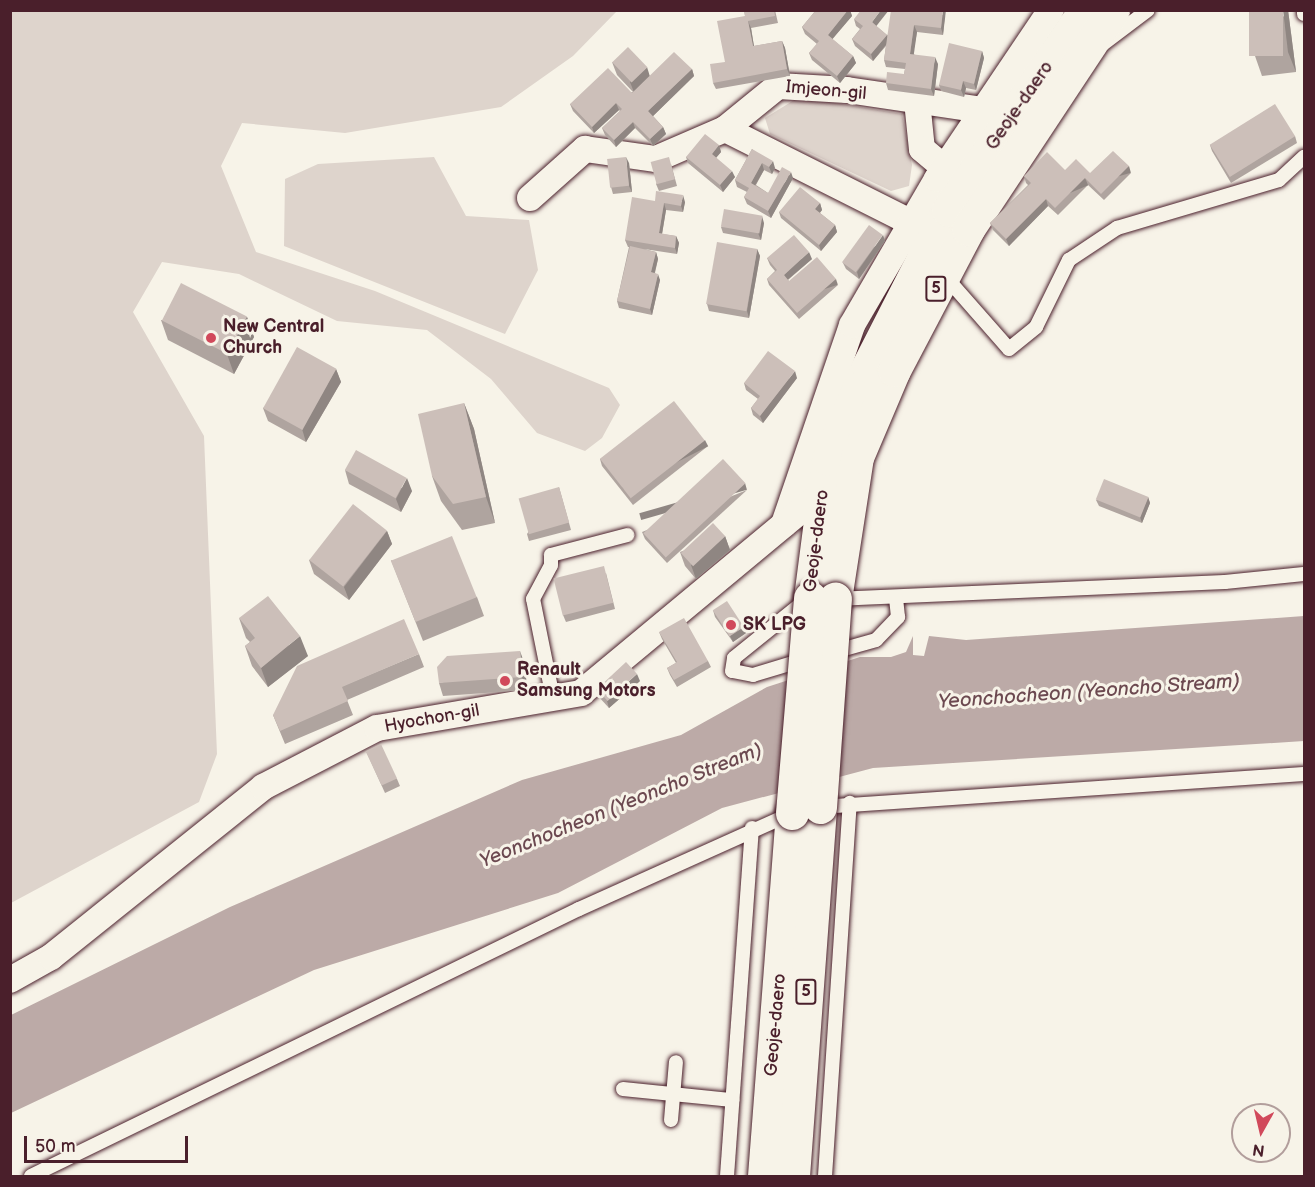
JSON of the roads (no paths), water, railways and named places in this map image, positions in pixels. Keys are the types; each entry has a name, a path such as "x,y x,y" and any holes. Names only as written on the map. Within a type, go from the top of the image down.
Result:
{"main road":[{"name":"Geoje-daero","path":"822,599 856,456 894,370 968,229 1070,55 1085,10"},
{"name":"Geoje-daero","path":"793,1176 821,808 823,492 828,459 868,366 948,210 1070,55 1113,10"},
{"name":"Geoje-daero","path":"764,1176 821,808"}],"street":[{"path":"784,524 852,325 945,168 1051,10"},
{"path":"1067,10 1070,55"},
{"name":"Imjeon-gil","path":"530,198 585,149 656,159 725,129 778,86 982,110"},
{"path":"917,101 922,148 945,168"},
{"path":"725,129 912,223"},
{"name":"Hyochon-gil","path":"10,980 51,957 263,787 377,728 581,693 823,492"}],"lane":[{"path":"1070,55 1148,10"},
{"path":"944,275 1009,349 1036,327 1070,260 1117,228 1280,180 1305,157"},
{"path":"553,698 533,598 551,565 550,555 627,534"},
{"path":"896,597 898,617 876,640 753,675 732,671 734,658 822,599 1225,582 1305,574"},
{"path":"32,1176 752,828 821,808 1114,790 1305,774"},
{"path":"821,808 825,1176"},
{"path":"727,1176 752,828"},
{"path":"671,1120 676,1062"},
{"path":"623,1089 732,1100"}],"water":[{"name":"Yeonchocheon (Yeoncho Stream)","path":"1304,616 1304,741 873,768 722,808 558,893 314,970 11,1113 11,1015 230,907 522,780 681,735 767,687 860,657 891,657 906,652 913,636 913,655 924,656 929,636 966,640"}],"place":[{"name":"New Central Church","path":"211,338"},
{"name":"SK LPG","path":"731,625"},
{"name":"Renault Samsung Motors","path":"505,681"}]}
